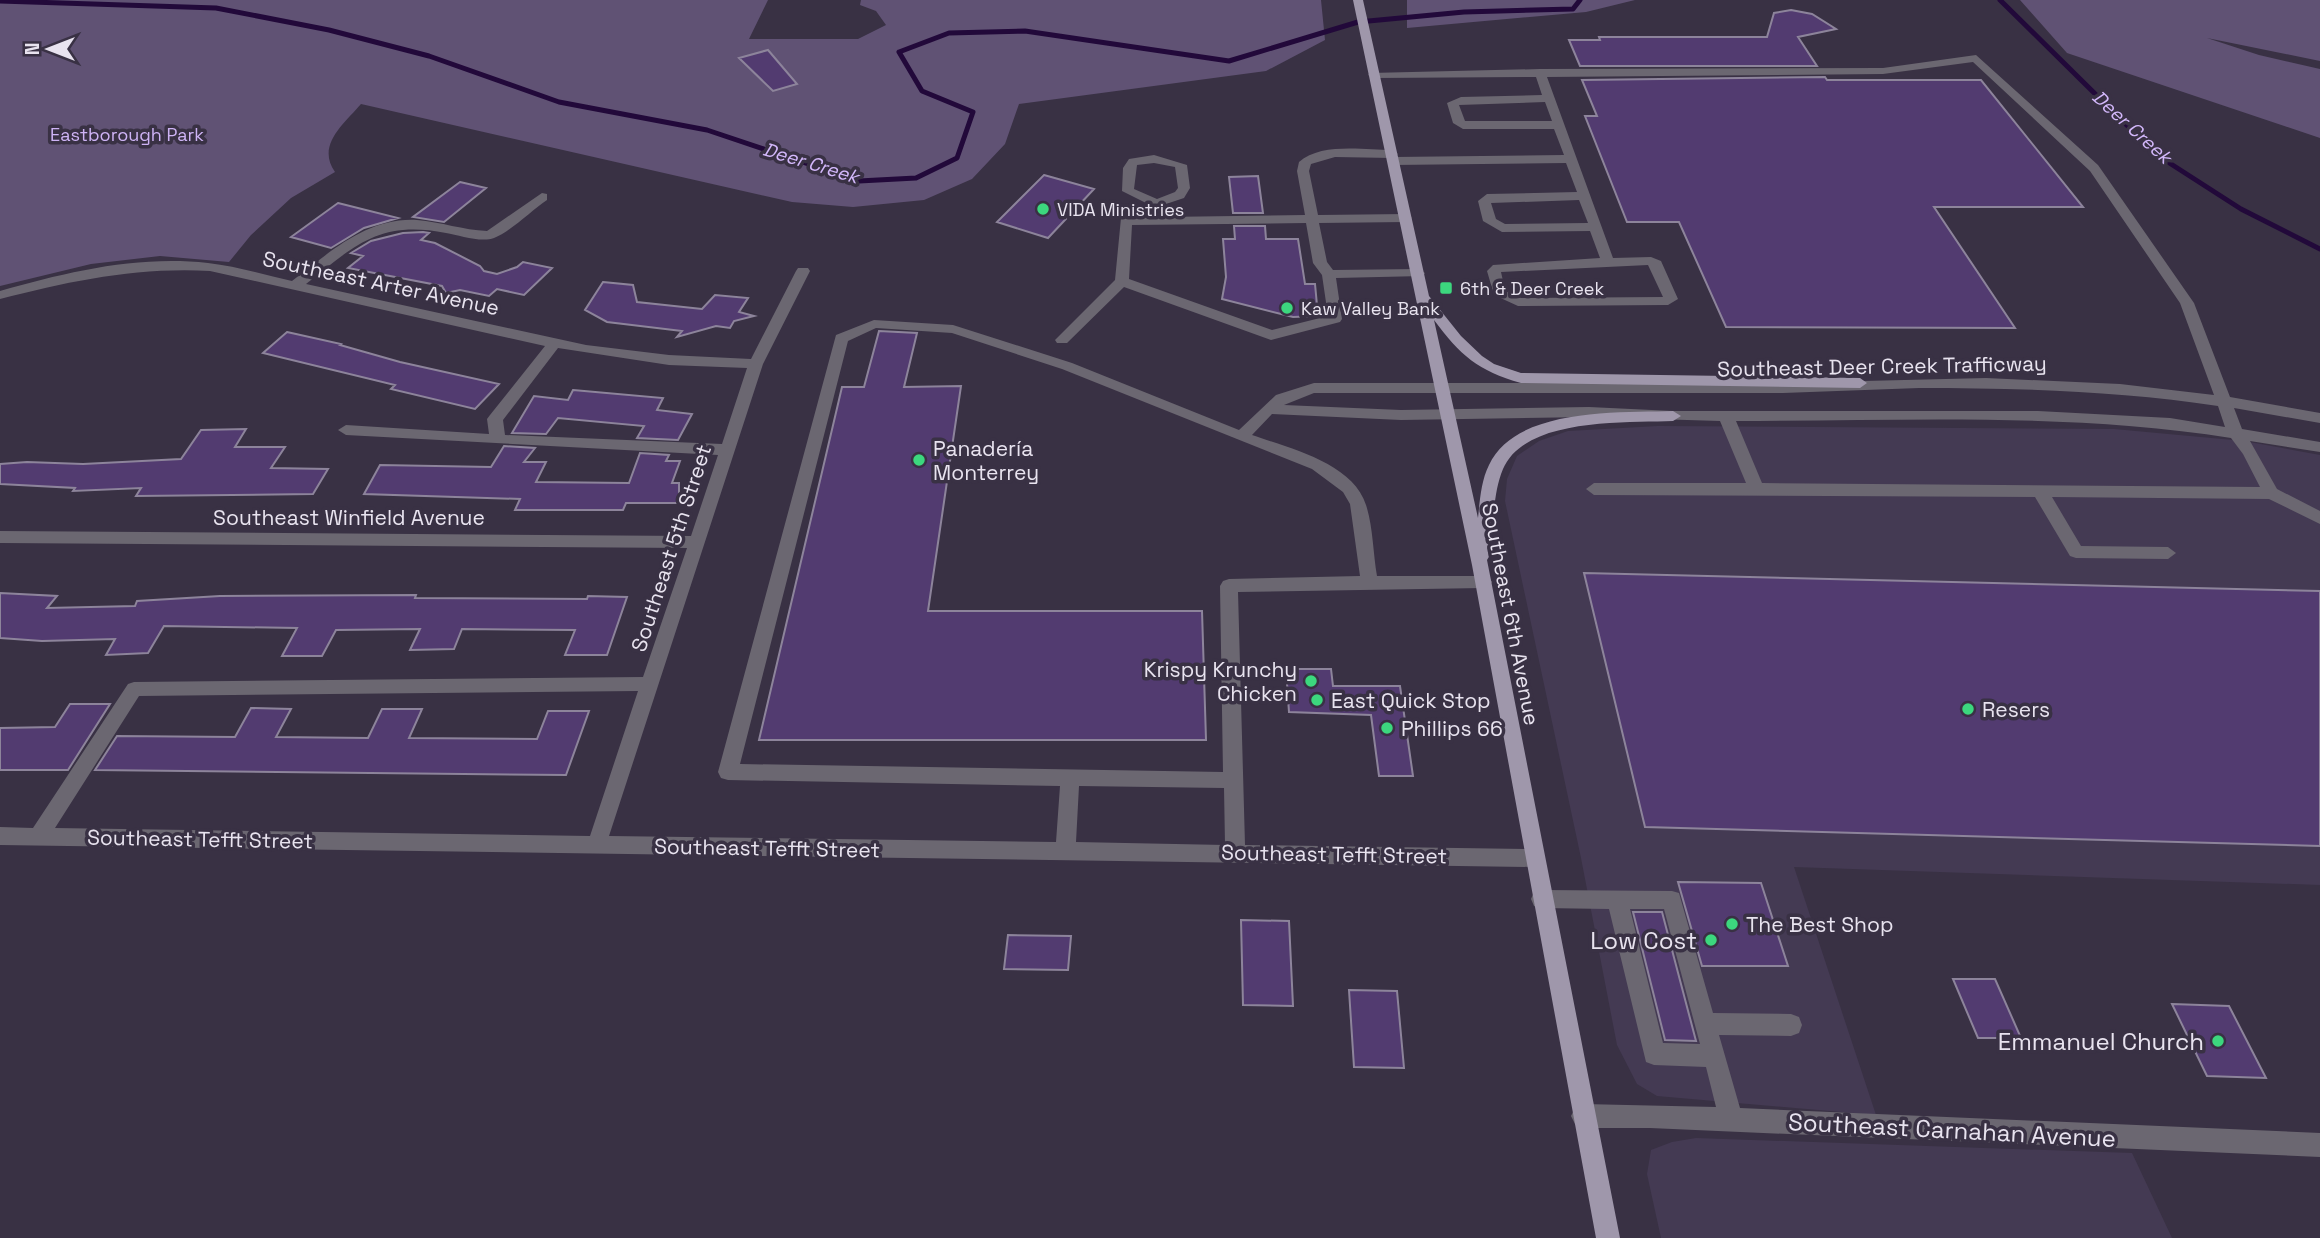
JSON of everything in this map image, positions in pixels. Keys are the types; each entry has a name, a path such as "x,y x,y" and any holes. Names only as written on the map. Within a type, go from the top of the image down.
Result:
{"main road":[{"name":"Southeast 6th Avenue","path":"1358,0 1482,574 1541,899 1608,1238"},
{"path":"1423,295 1467,354 1477,362 1509,376 1546,379 1860,383"},
{"path":"1482,574 1495,467 1505,451 1517,441 1553,426 1673,416"}],"street":[{"path":"1374,75 1883,71 1976,58 2094,168 2186,303 2235,432 2250,452 2271,492"},
{"path":"1540,72 1608,262"},
{"path":"1549,98 1461,100 1453,103 1459,123 1463,125 1559,125"},
{"path":"1122,281 1271,335 1335,319 1329,274 1320,263 1303,171 1305,162 1312,157 1329,155 1571,159"},
{"path":"1154,159 1181,165 1184,188 1180,195 1156,203 1128,191 1129,168 1133,162 1154,159"},
{"path":"1584,196 1492,197 1484,201 1490,221 1502,228 1596,227"},
{"path":"293,287 356,240 373,231 418,224 490,235 542,197"},
{"path":"1156,203 1157,220"},
{"path":"1062,340 1122,281 1126,221 1406,218"},
{"path":"1651,261 1656,264 1671,299 1663,302 1518,302 1499,292 1494,271 1505,266 1608,262 1651,261"},
{"name":"Southeast Arter Avenue","path":"0,295 74,274 160,264 210,267 555,343 627,355 755,364"},
{"name":"Southeast 5th Street","path":"596,846 755,364 803,271"},
{"path":"1329,274 1418,273"},
{"path":"1233,780 728,772 841,338 874,324 953,329 1067,366 1318,465 1349,488 1357,505 1369,582"},
{"path":"498,440 495,419 555,343"},
{"name":"Southeast Deer Creek Trafficway","path":"1242,437 1279,398 1293,391 1314,388 1783,388 1860,383 2069,385 2115,387 2222,400 2320,418"},
{"path":"1270,409 1447,414 1590,412 1673,416 2038,416 2122,419 2235,432 2320,447"},
{"path":"1726,416 1756,489"},
{"path":"346,430 727,450"},
{"path":"1594,489 2271,492 2320,518"},
{"path":"2040,491 2076,552 2168,553"},
{"name":"Southeast Winfield Avenue","path":"0,537 698,542"},
{"path":"1236,853 1229,586 1369,582 1482,574"},
{"path":"38,837 134,689 650,684"},
{"path":"1066,851 1070,778"},
{"name":"Southeast Tefft Street","path":"0,836 1534,858"},
{"path":"1541,899 1672,901 1731,1119"},
{"path":"1617,899 1654,1054 1715,1056"},
{"path":"1706,1024 1791,1025"},
{"name":"Southeast Carnahan Avenue","path":"1583,1116 1731,1119 2320,1145"}],"shaded area":[{"path":"1658,426 2114,429 2244,441 2320,455 2320,885 1794,867 1876,1115 1657,1096 1637,1084 1617,1045 1581,858 1505,501 1507,479 1517,456 1539,441 1568,431"},
{"path":"1696,1138 2132,1153 2172,1238 1661,1238 1647,1174 1651,1150 1672,1142"}],"green space":[{"name":"Eastborough Park","path":"0,0 768,0 749,39 858,39 886,25 876,11 860,5 861,0 1321,0 1325,40 1266,71 1019,104 1005,144 972,179 924,200 853,207 792,202 361,104 340,127 330,144 330,162 335,172 291,198 251,235 229,262 160,256 91,264 0,286"},
{"path":"1407,0 1635,0 1586,12 1407,28"},
{"path":"2020,0 2320,0 2320,61 2207,38 2259,55 2320,69 2320,138 2067,53"}],"building":[{"path":"1791,10 1812,14 1836,29 1798,37 1817,66 1580,66 1569,40 1600,40 1599,37 1767,37 1774,13"},
{"path":"768,50 797,84 773,91 739,58"},
{"path":"1825,77 1827,80 1981,80 2083,207 1934,207 2015,328 1726,327 1679,222 1627,222 1585,116 1597,116 1582,80"},
{"name":"VIDA Ministries","path":"1044,175 1094,189 1048,238 997,222"},
{"path":"1258,176 1263,213 1233,213 1229,177"},
{"path":"460,182 486,188 444,222 413,217"},
{"path":"338,203 398,218 364,228 331,248 291,237"},
{"path":"1234,226 1265,226 1266,239 1298,239 1305,284 1315,284 1318,316 1293,317 1222,299 1226,277 1223,239 1235,239"},
{"path":"403,233 429,233 421,240 435,243 480,266 484,271 497,274 523,262 552,268 524,295 497,289 489,296 460,290 446,293 442,286 348,268 363,256 351,253 371,241"},
{"path":"603,282 633,285 637,302 702,309 715,295 748,298 739,312 754,316 734,321 730,328 716,326 677,337 682,331 607,322 585,310"},
{"path":"879,331 917,333 904,387 961,386 928,611 1202,611 1206,740 759,740 842,387 864,387"},
{"path":"287,332 341,344 400,362 499,384 475,409 391,389 395,385 263,353"},
{"path":"573,390 663,398 657,410 692,414 678,440 637,438 644,426 558,418 546,434 512,433 534,396 568,400"},
{"path":"246,429 235,447 285,447 271,468 328,469 313,494 136,496 141,488 73,491 75,488 0,484 0,464 83,464 181,459 201,430"},
{"path":"504,446 535,448 524,462 546,462 536,482 629,483 640,453 669,455 666,461 680,461 672,483 679,483 679,503 626,503 623,510 515,510 520,499 364,494 380,465 491,467"},
{"name":"Resers","path":"1584,573 2320,591 2320,846 1645,827"},
{"path":"0,593 57,596 47,608 135,606 137,601 220,596 627,597 607,655 565,655 575,630 462,629 454,649 410,650 420,629 336,630 322,656 282,656 297,628 164,626 148,653 106,655 115,639 42,641 0,638"},
{"path":"1286,669 1331,669 1333,686 1400,686 1413,776 1379,776 1371,715 1289,712"},
{"path":"70,704 110,704 68,770 0,770 0,728 55,727"},
{"path":"251,708 291,709 276,737 368,738 382,709 422,709 409,738 537,739 548,711 589,711 566,775 95,770 117,736 235,737"},
{"name":"The Best Shop","path":"1678,882 1761,883 1788,966 1702,966"},
{"path":"1633,912 1662,912 1696,1041 1665,1040"},
{"path":"1241,920 1289,921 1293,1006 1243,1005"},
{"path":"1008,935 1071,936 1068,970 1004,969"},
{"path":"1953,979 1995,979 2021,1038 1978,1038"},
{"path":"1349,990 1397,991 1404,1068 1354,1067"},
{"name":"Emmanuel Church","path":"2172,1004 2229,1006 2266,1078 2207,1076"}],"waterway":[{"name":"Deer Creek","path":"0,1 216,8 329,30 429,56 559,102 707,130 859,181 916,178 957,158 973,112 922,91 899,52 949,33 1025,31 1229,61 1358,22 1464,12 1573,9 1580,0"},
{"name":"Deer Creek","path":"2000,0 2157,155 2241,209 2320,249"}],"place":[{"name":"VIDA Ministries","path":"1043,209"},
{"name":"6th & Deer Creek","path":"1446,288"},
{"name":"Kaw Valley Bank","path":"1287,308"},
{"name":"Panadería Monterrey","path":"919,460"},
{"name":"Krispy Krunchy Chicken","path":"1311,681"},
{"name":"East Quick Stop","path":"1317,700"},
{"name":"Resers","path":"1968,709"},
{"name":"Phillips 66","path":"1387,728"},
{"name":"The Best Shop","path":"1732,924"},
{"name":"Low Cost","path":"1711,940"},
{"name":"Emmanuel Church","path":"2218,1041"}]}
